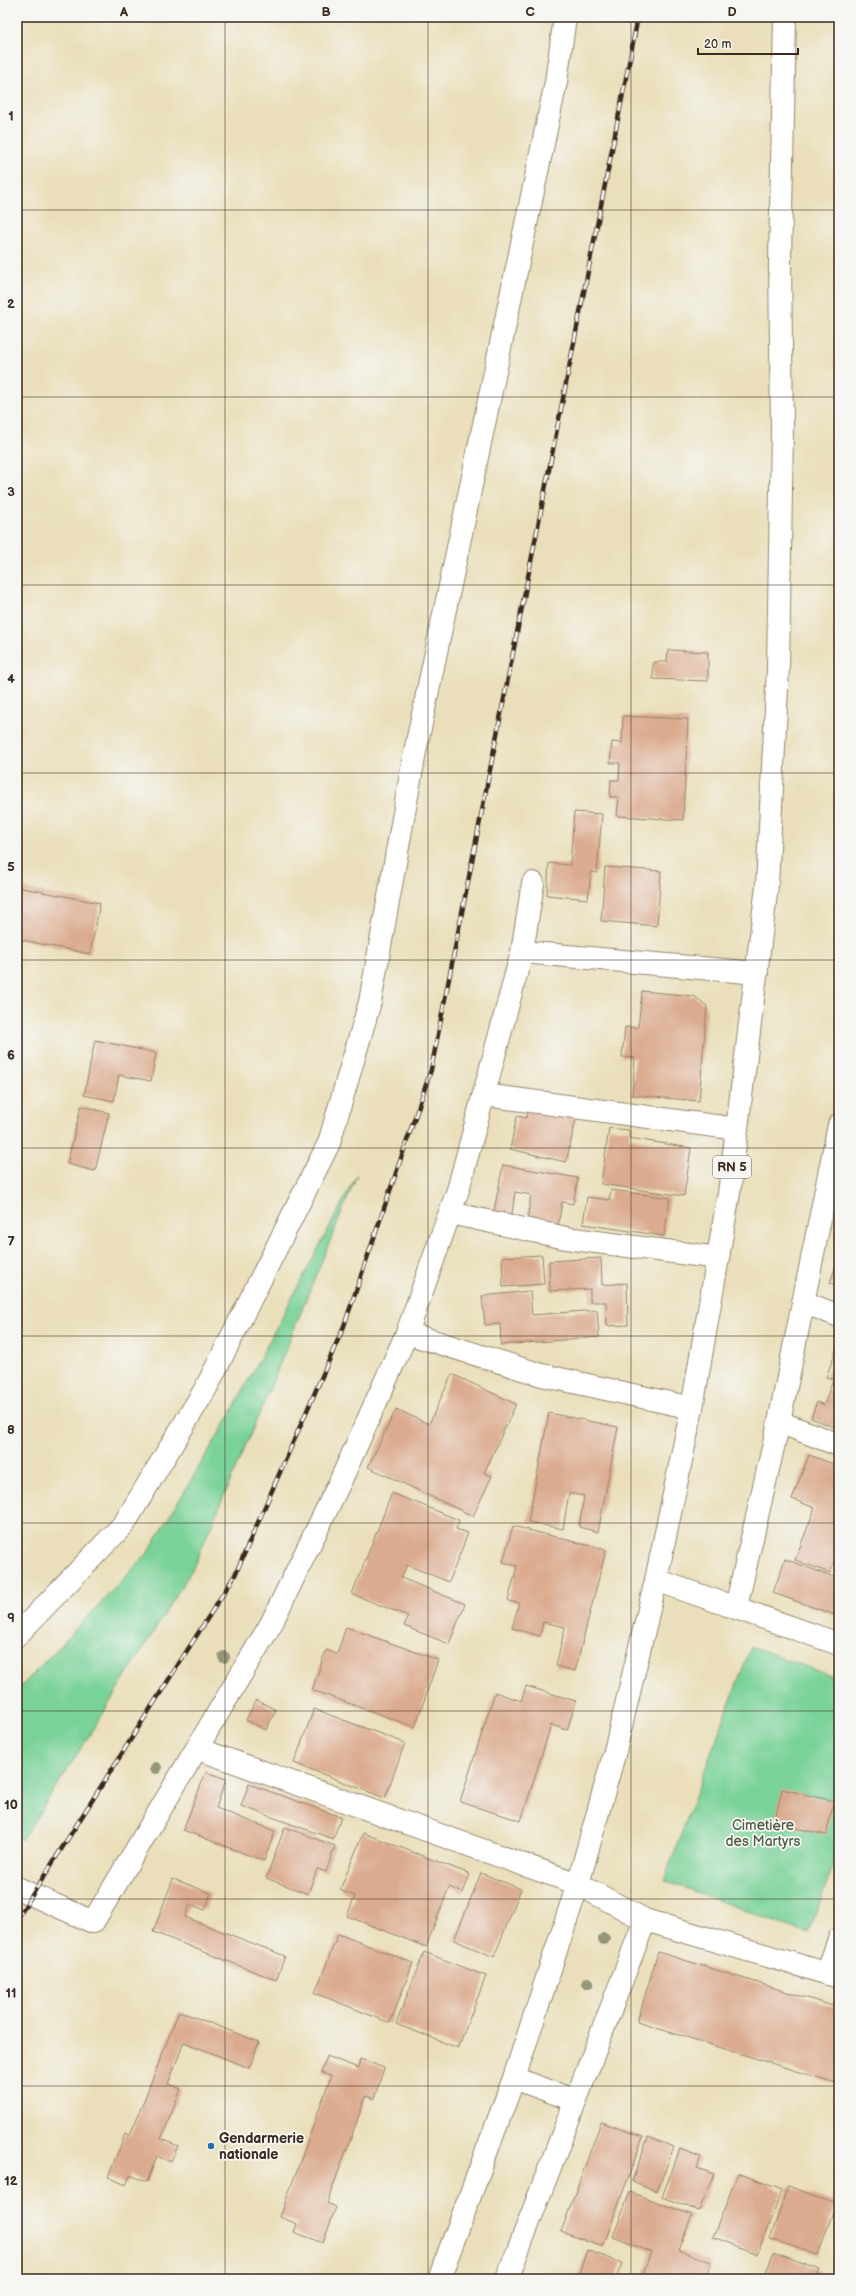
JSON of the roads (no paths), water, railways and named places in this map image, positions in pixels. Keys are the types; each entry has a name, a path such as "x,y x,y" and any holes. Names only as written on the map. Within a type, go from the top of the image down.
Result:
{"street":[{"path":"17,1635 124,1524 206,1388 329,1143 370,1002 415,752 556,82 565,17"},
{"name":"RN 5","path":"439,2279 514,2078 578,1884 615,1751 656,1580 692,1408 719,1258 737,1129 767,886 778,668 782,430 780,262 785,17"},
{"path":"17,1888 93,1922 198,1749 271,1624 298,1570 407,1333 450,1213 485,1095 522,952 533,883"},
{"path":"522,952 757,973"},
{"path":"485,1095 737,1129"},
{"path":"736,1607 779,1422 839,1125"},
{"path":"450,1213 566,1238 719,1258"},
{"path":"803,1302 839,1316"},
{"path":"407,1333 542,1374 692,1408"},
{"path":"779,1422 839,1445"},
{"path":"656,1580 839,1644"},
{"path":"198,1749 578,1884 646,1920 833,1975 839,1939"},
{"path":"507,2279 646,1920"},
{"path":"514,2078 576,2101"}],"railway":[{"path":"17,1919 235,1575 344,1326 431,1070 638,17"}],"place":[{"name":"Gendarmerie nationale","path":"211,2146"}],"park label":[{"name":"Cimetière des Martyrs","path":"763,1834"}]}
